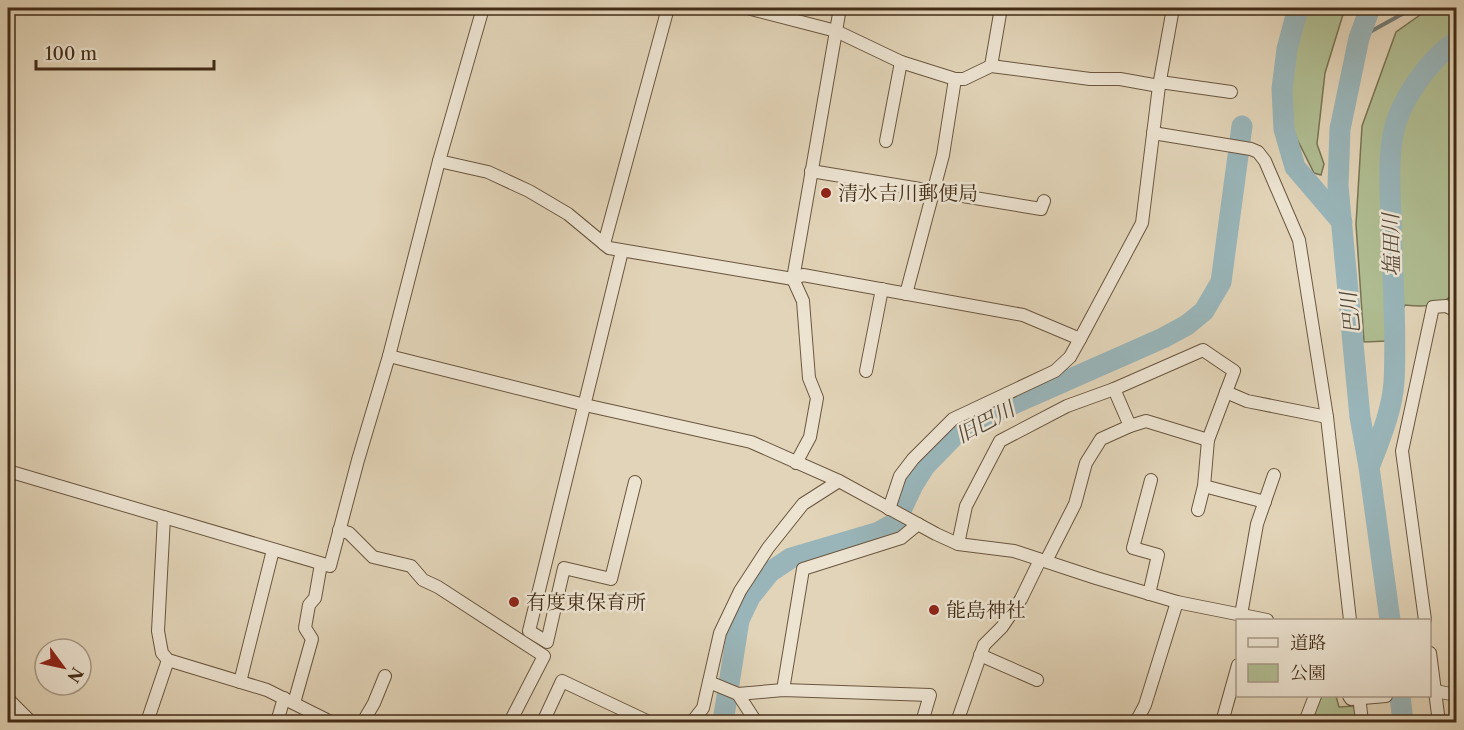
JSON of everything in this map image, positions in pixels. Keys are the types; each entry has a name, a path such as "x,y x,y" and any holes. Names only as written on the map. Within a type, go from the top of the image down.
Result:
{"street":[{"path":"8,471 330,566 389,356 439,161 483,8"},
{"path":"604,244 668,8"},
{"path":"747,8 836,31 901,62 955,79 964,79 991,66 1090,79 1120,79 1231,92"},
{"path":"796,463 810,437 817,398 808,378 803,301 793,279 840,8"},
{"path":"991,66 1001,8"},
{"path":"893,510 900,476 913,459 953,419 1055,371 1070,357 1142,223 1160,84 1173,8"},
{"path":"886,141 901,62"},
{"path":"906,294 943,155 955,79"},
{"path":"1153,133 1258,152 1265,160 1299,240 1327,417 1350,619"},
{"path":"439,161 488,172 529,191 568,214 609,248 793,279 803,275 1023,315 1080,339"},
{"path":"811,171 1041,209 1044,201"},
{"path":"622,251 529,631 547,642 564,567 611,579 635,482"},
{"path":"866,371 882,289"},
{"path":"1425,619 1402,452 1432,307 1446,306 1456,311"},
{"path":"958,544 966,506 1000,441 1066,406 1114,389 1203,350 1234,371 1208,440 1204,486 1198,510"},
{"path":"389,356 585,405 751,442 838,481 958,544 1014,551 1149,594 1246,618 1257,524 1274,475"},
{"path":"1114,389 1130,426"},
{"path":"1226,392 1247,401 1327,417"},
{"path":"957,723 984,645 1002,627 1021,599 1075,504 1086,463 1101,439 1146,421 1208,440"},
{"path":"1149,594 1158,555 1133,548 1151,480"},
{"path":"692,723 703,708 720,633 740,591 768,548 803,504 838,481"},
{"path":"1204,486 1264,502"},
{"path":"164,517 158,631 162,654 168,660 267,690 331,723"},
{"path":"783,690 803,569 901,538 913,521"},
{"path":"339,530 349,533 373,558 411,566 423,580 438,587 544,656 510,723"},
{"path":"240,682 273,550"},
{"path":"277,723 289,700 312,639 305,628 309,605 315,598 321,564"},
{"path":"1136,723 1145,705 1177,602"},
{"path":"980,655 1037,680"},
{"path":"147,723 168,660"},
{"path":"1222,723 1236,672"},
{"path":"363,723 386,676"},
{"path":"543,723 562,681 648,723"},
{"path":"709,682 738,694 783,690 930,695 922,723"},
{"path":"1439,723 1431,690 1456,695"},
{"path":"738,694 756,723"},
{"path":"1305,723 1315,697"},
{"path":"1357,697 1362,723"},
{"path":"8,699 31,723"}],"green space":[{"path":"1303,8 1345,8 1325,73 1317,144 1324,164 1321,175 1314,173 1289,123 1286,79"},
{"path":"1430,8 1456,8 1456,287 1447,299 1435,305 1405,305 1388,341 1364,342 1356,224 1362,126 1396,32"},
{"path":"1318,697 1336,697 1339,707 1355,706 1356,722 1320,722 1310,716"}],"waterway":[{"path":"1298,8 1287,49 1282,89 1284,129 1295,167 1342,222"},
{"name":"巴川","path":"1370,8 1359,38 1340,129 1338,186 1360,417 1390,619"},
{"path":"1359,38 1413,8"},
{"name":"塩田川","path":"1370,465 1388,414 1394,382 1395,320 1390,176 1393,135 1396,122 1417,82 1436,59 1456,42"},
{"name":"旧巴川","path":"723,722 739,620 750,597 770,572 791,558 879,532 895,523 925,466 958,432 993,413 1163,338 1187,325 1204,311 1221,282 1242,126"},
{"name":"巴川","path":"1400,697 1403,722"}],"place":[{"name":"清水吉川郵便局","path":"826,193"},
{"name":"有度東保育所","path":"514,602"},
{"name":"能島神社","path":"934,610"}]}
